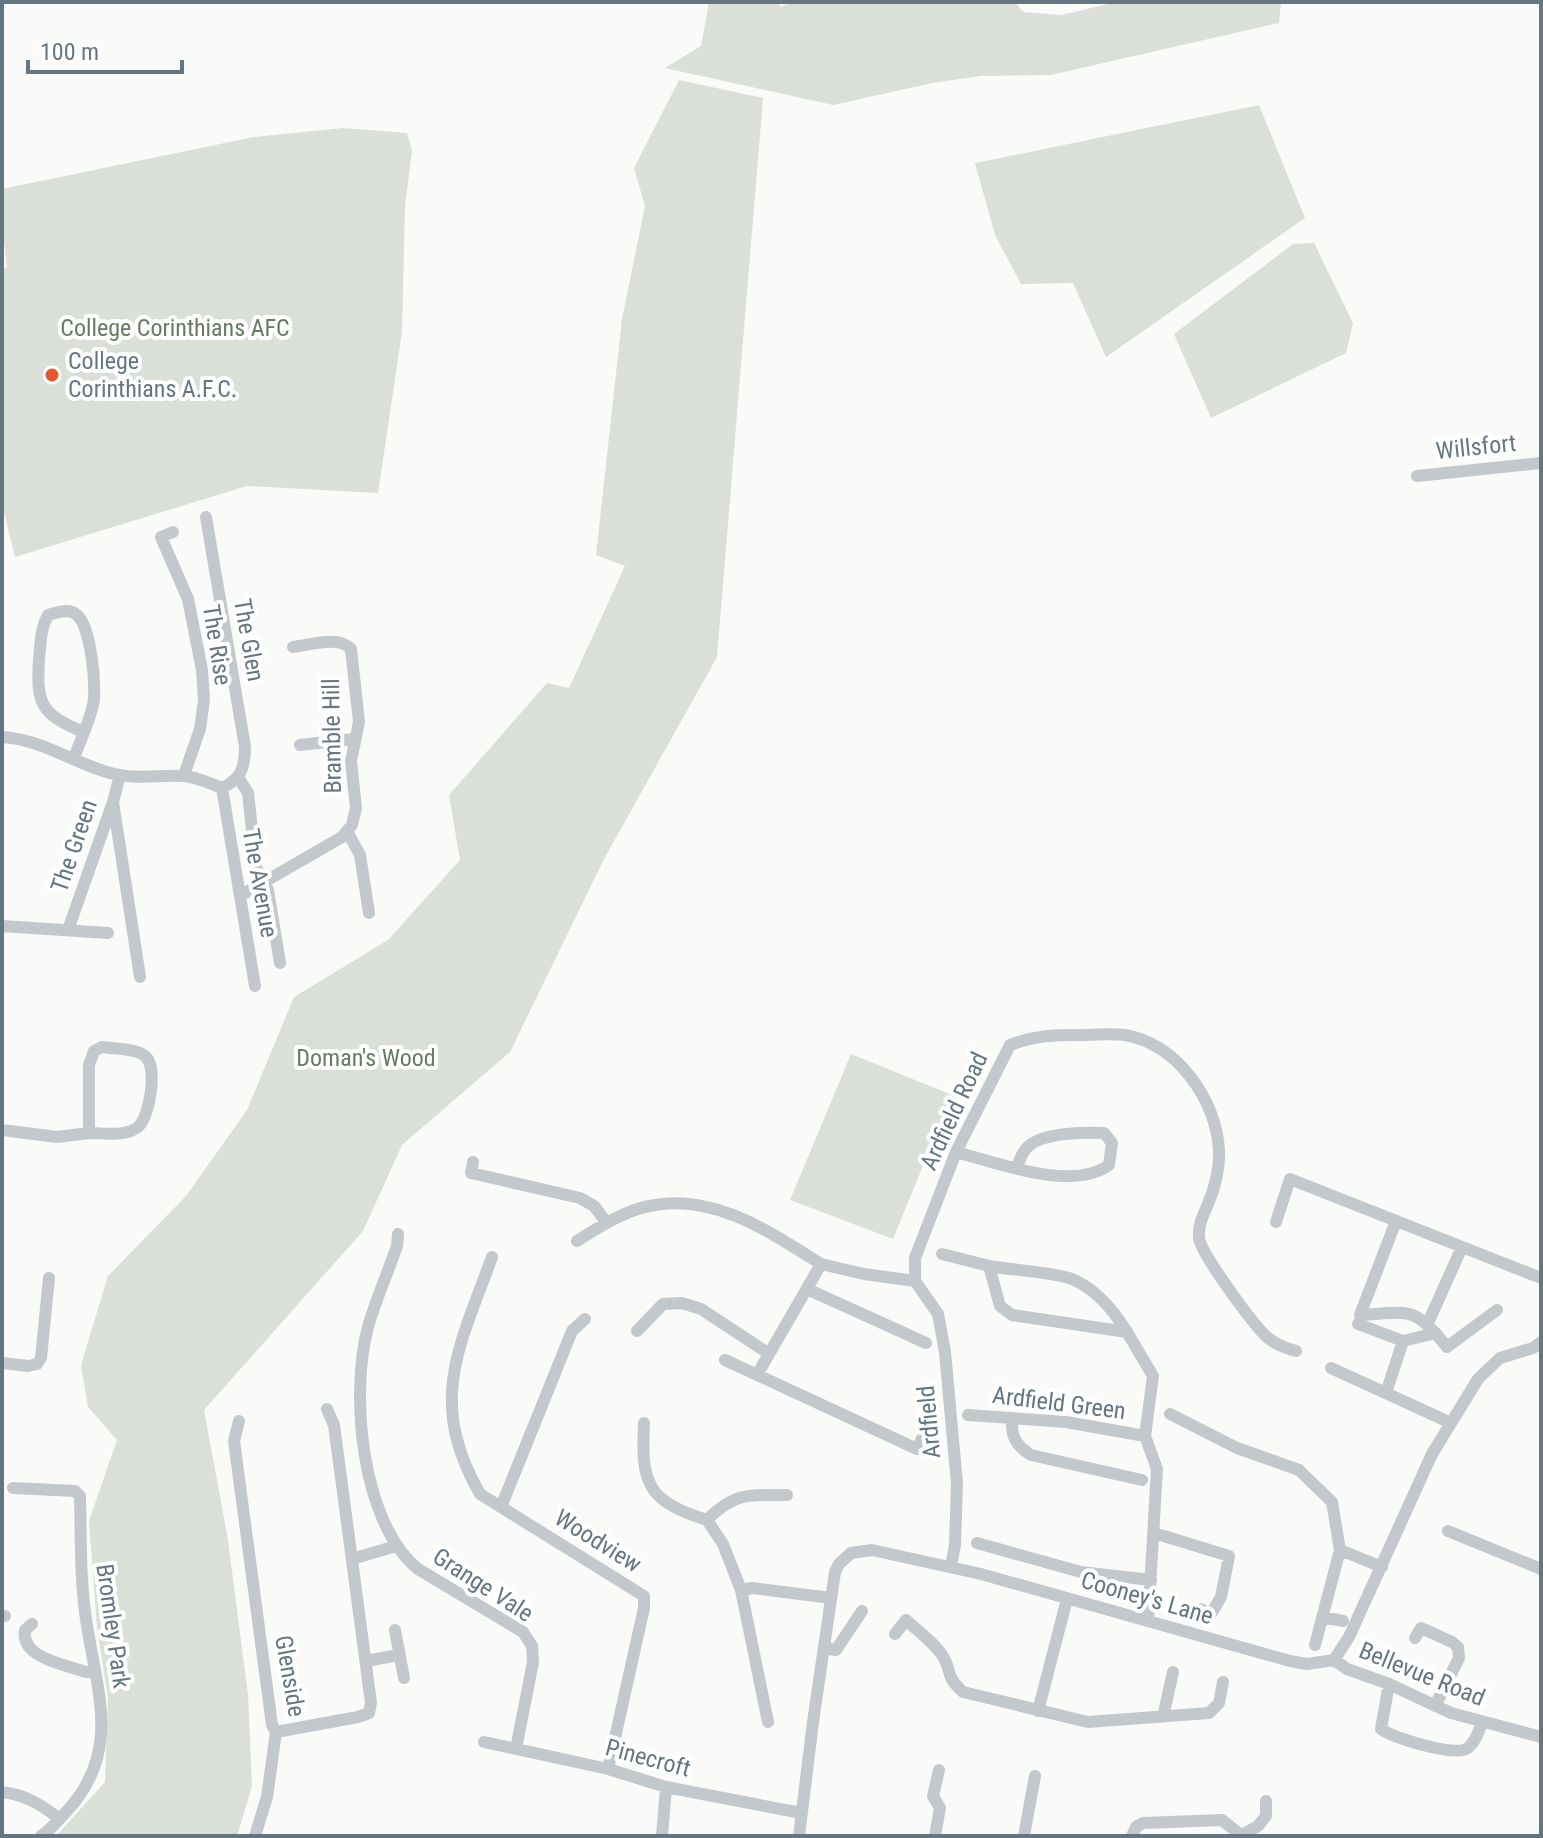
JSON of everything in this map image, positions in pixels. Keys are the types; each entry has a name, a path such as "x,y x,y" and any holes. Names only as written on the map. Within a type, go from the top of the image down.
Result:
{"street":[{"name":"Willsfort","path":"1417,476 1541,463"},
{"name":"The Glen","path":"206,517 245,747 241,774"},
{"name":"The Rise","path":"173,532 161,537 188,599 202,670 204,700 200,729 184,775"},
{"path":"74,758 94,704 95,691 84,623 76,613 64,610 48,615 42,625 37,688 46,710 55,720 83,732"},
{"name":"Bramble Hill","path":"293,647 338,641 351,649 359,722 351,761 356,808 352,825 347,831"},
{"path":"2,737 15,737 74,758 94,769 120,775 184,775 222,788 241,774 248,793 256,867 264,883 280,963"},
{"path":"300,745 354,739"},
{"name":"The Green","path":"68,930 120,775"},
{"name":"The Avenue","path":"222,788 255,986"},
{"path":"113,802 140,977"},
{"path":"240,896 342,837 347,831 360,855 369,913"},
{"path":"2,926 108,933"},
{"name":"Ardfield Road","path":"915,1281 915,1258 956,1152 1010,1045 1034,1036 1124,1035 1155,1045 1172,1057 1197,1086 1216,1128 1219,1153 1199,1230 1203,1250 1265,1335 1278,1345 1296,1351"},
{"path":"2,1130 57,1137 126,1133 138,1127 149,1106 152,1070 150,1061 143,1053 102,1047 94,1051 89,1065 89,1133"},
{"path":"956,1152 1016,1168 1075,1176 1097,1173 1109,1165 1112,1143 1104,1133 1077,1131 1042,1140 1026,1148 1016,1168"},
{"path":"473,1162 471,1173 580,1198 594,1206 607,1223"},
{"path":"1276,1222 1290,1179 1541,1278"},
{"path":"577,1241 607,1223 649,1206 674,1204 702,1207 746,1219 821,1264 915,1281"},
{"path":"1396,1221 1360,1315 1410,1312 1428,1323 1447,1347 1497,1310"},
{"name":"Grange Vale","path":"398,1234 397,1246 368,1328 363,1359 361,1409 370,1483 382,1516 404,1558 523,1632 532,1646 533,1662 516,1749"},
{"path":"1428,1323 1462,1247"},
{"path":"942,1254 989,1266 1072,1279 1114,1311 1153,1376 1145,1436 1157,1469 1148,1621"},
{"path":"492,1257 454,1361 451,1395 455,1437 465,1468 480,1494 501,1507 572,1331 585,1319"},
{"path":"757,1375 821,1264"},
{"path":"989,1266 1000,1306 1012,1315 1127,1332"},
{"path":"2,1363 28,1366 37,1364 41,1358 49,1278"},
{"name":"Ardfield","path":"915,1281 938,1314 945,1352 957,1484 955,1545 951,1566"},
{"path":"807,1289 926,1343"},
{"path":"637,1331 663,1304 682,1303 701,1309 768,1353"},
{"path":"1358,1324 1403,1341 1436,1333"},
{"path":"1386,1393 1403,1341"},
{"path":"1334,1660 1349,1637 1432,1454 1478,1379 1500,1358 1533,1348 1541,1342"},
{"path":"725,1360 917,1449 925,1432"},
{"path":"1331,1368 1451,1423"},
{"name":"Glenside","path":"239,1421 234,1441 272,1725 276,1732 282,1728 358,1717 369,1713 371,1703 334,1425 327,1409"},
{"path":"1170,1414 1237,1448 1299,1470 1332,1502 1340,1550 1315,1645"},
{"name":"Ardfield Green","path":"968,1415 1066,1422 1145,1436"},
{"path":"1012,1418 1014,1439 1020,1448 1031,1455 1142,1480"},
{"path":"644,1423 644,1472 656,1494 669,1505 707,1520 723,1544 741,1590 768,1722"},
{"name":"Bromley Park","path":"13,1488 75,1491 80,1496 85,1617 101,1700 100,1752 91,1778 80,1796 41,1836"},
{"path":"707,1520 723,1504 746,1495 787,1495"},
{"name":"Woodview","path":"501,1507 644,1596 644,1608 608,1769"},
{"path":"1448,1531 1541,1569"},
{"path":"1154,1533 1229,1556 1221,1597 1211,1614 1200,1609"},
{"path":"977,1543 1081,1572 1151,1580"},
{"path":"352,1559 396,1546"},
{"name":"Cooney's Lane","path":"799,1836 835,1572 851,1553 872,1550 951,1566 1290,1661 1307,1664 1334,1660"},
{"path":"1340,1550 1382,1567"},
{"path":"741,1590 752,1588 831,1598"},
{"path":"1038,1711 1067,1599"},
{"path":"824,1648 836,1650 862,1611"},
{"path":"1322,1617 1343,1621"},
{"path":"895,1634 906,1620 936,1648 945,1661 949,1679 963,1692 1088,1722 1209,1713 1219,1703 1223,1682"},
{"path":"32,1624 25,1630 23,1639 29,1649 86,1672 95,1671"},
{"path":"1415,1638 1421,1628 1458,1647 1459,1658 1435,1706"},
{"path":"395,1630 404,1678"},
{"path":"366,1661 399,1655"},
{"name":"Bellevue Road","path":"1334,1660 1347,1669 1389,1684 1435,1706 1482,1723 1541,1737"},
{"path":"1163,1717 1173,1672"},
{"path":"1389,1684 1381,1729 1390,1735 1449,1751 1464,1751 1474,1742 1482,1723"},
{"path":"255,1836 267,1797 276,1732"},
{"name":"Pinecroft","path":"484,1742 608,1769 666,1787 801,1813"},
{"path":"935,1836 940,1808 933,1796 939,1770"},
{"path":"1024,1836 1035,1776"},
{"path":"662,1836 666,1787"},
{"path":"2,1792 20,1794 36,1801 60,1819"},
{"path":"1132,1836 1136,1827 1143,1823 1184,1820 1222,1820 1242,1835 1258,1826 1266,1816 1266,1801"}],"green space":[{"path":"709,2 779,2 780,7 794,2 1015,2 1023,12 1062,15 1116,2 1281,2 1279,23 1051,75 981,76 932,83 833,105 665,68 701,46"},
{"name":"Doman's Wood","path":"679,80 763,98 717,657 604,859 510,1052 402,1145 363,1231 204,1410 228,1540 248,1695 252,1786 237,1836 56,1836 105,1782 108,1698 97,1628 89,1521 117,1440 88,1407 81,1365 108,1276 186,1196 247,1110 294,997 388,940 460,860 449,795 547,683 569,688 625,566 596,555 622,319 645,206 634,168"},
{"path":"1259,105 1305,218 1106,357 1073,283 1021,284 995,235 975,163"},
{"name":"College Corinthians AFC","path":"343,128 407,133 412,150 405,206 402,332 378,493 247,486 15,557 2,504 2,269 7,268 2,189 254,137"},
{"path":"1314,243 1353,323 1346,353 1211,418 1174,334 1293,244"},
{"path":"851,1054 952,1095 893,1239 790,1200"}],"place":[{"name":"College Corinthians A.F.C.","path":"52,375"}]}
